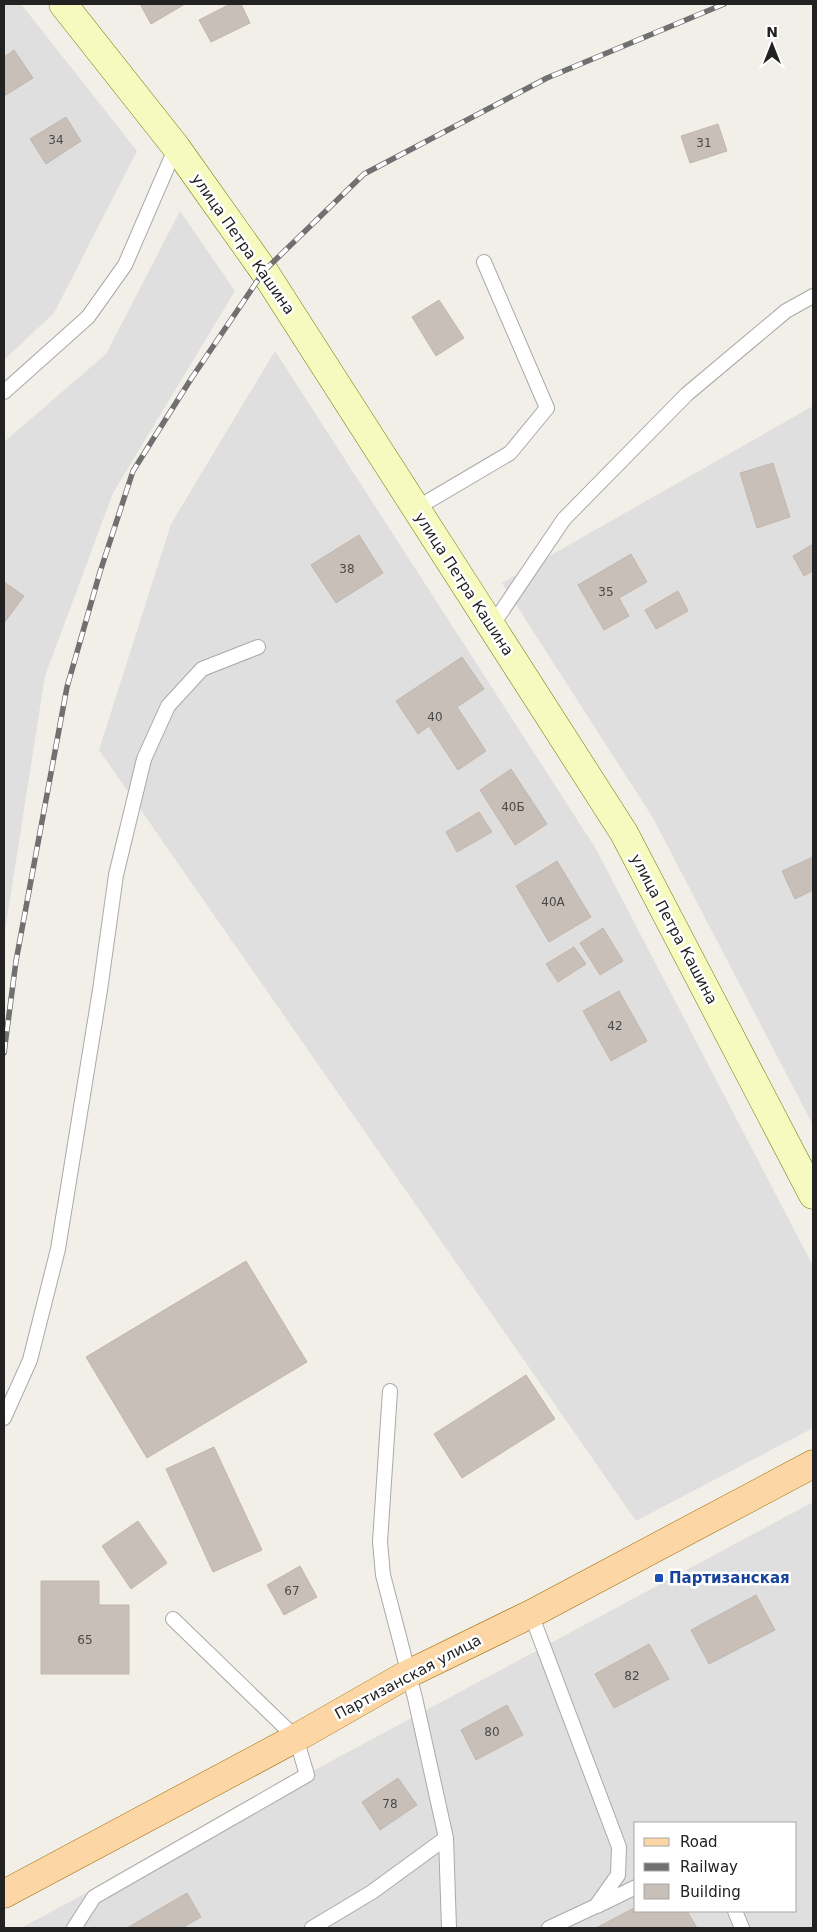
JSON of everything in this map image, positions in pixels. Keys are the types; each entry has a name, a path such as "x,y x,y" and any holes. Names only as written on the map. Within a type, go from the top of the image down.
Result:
{"main road":[{"name":"улица Петра Кашина","path":"63,4 176,147 264,271 624,833 813,1195"},
{"name":"Партизанская улица","path":"4,1894 296,1738 408,1674 531,1614 813,1464"}],"lane":[{"path":"4,392 88,317 125,266 176,147"},
{"path":"416,509 510,453 547,408 484,262"},
{"path":"491,626 571,512 687,394 786,312 813,296"},
{"path":"4,1418 30,1360 58,1249 100,990 116,875 144,759 168,706 202,669 258,647"},
{"path":"390,1391 380,1542 383,1575 446,1838 449,1928"},
{"path":"531,1614 619,1847 618,1874 596,1906"},
{"path":"74,1928 94,1897 307,1775 296,1738 173,1619"},
{"path":"312,1928 372,1892 446,1838"},
{"path":"549,1928 634,1888"},
{"path":"735,1912 742,1928"}],"shaded area":[{"path":"4,4 21,4 137,151 54,313 4,360"},
{"path":"180,211 235,291 113,493 45,676 4,937 4,442 106,354"},
{"path":"275,351 596,849 813,1266 813,1428 636,1521 99,750 171,524"},
{"path":"813,406 813,1125 653,818 502,583"},
{"path":"813,1502 813,1928 21,1928"}],"building":[{"path":"140,4 185,4 151,24"},
{"path":"230,4 241,4 250,23 211,42 199,20"},
{"path":"14,50 33,78 4,96 4,57"},
{"path":"66,117 81,141 46,164 30,139"},
{"path":"718,124 727,151 690,163 681,136"},
{"path":"439,300 464,338 436,356 412,317"},
{"path":"773,463 790,517 757,528 740,473"},
{"path":"359,535 383,573 336,603 311,565"},
{"path":"813,544 813,571 804,576 793,556"},
{"path":"631,554 647,582 619,598 629,616 604,630 578,585"},
{"path":"4,582 24,596 4,623"},
{"path":"678,591 688,611 656,629 645,610"},
{"path":"462,657 484,689 457,707 486,751 458,770 429,726 418,734 396,701"},
{"path":"511,769 547,824 515,845 480,790"},
{"path":"479,812 492,832 457,852 446,832"},
{"path":"813,857 813,890 795,899 782,871"},
{"path":"557,861 591,917 549,942 516,886"},
{"path":"603,928 623,961 600,975 580,943"},
{"path":"574,947 586,964 558,982 546,964"},
{"path":"619,991 647,1041 611,1061 583,1011"},
{"path":"246,1261 307,1362 147,1458 86,1357"},
{"path":"526,1375 555,1419 462,1478 434,1434"},
{"path":"214,1447 262,1550 213,1572 166,1469"},
{"path":"138,1521 167,1563 131,1589 102,1546"},
{"path":"300,1566 317,1597 284,1615 267,1585"},
{"path":"41,1581 99,1581 99,1605 129,1605 129,1674 41,1674"},
{"path":"756,1595 775,1630 709,1664 691,1630"},
{"path":"649,1644 669,1679 614,1708 595,1674"},
{"path":"507,1705 523,1735 476,1760 461,1730"},
{"path":"398,1778 417,1805 380,1830 362,1802"},
{"path":"187,1893 201,1917 182,1928 127,1928"},
{"path":"634,1908 634,1912 688,1912 697,1928 596,1928"}],"railway":[{"path":"4,1053 16,961 67,687 100,572 133,471 191,379 264,271 364,174 547,78 724,4"}],"place":[{"name":"Партизанская","path":"659,1578"}]}
